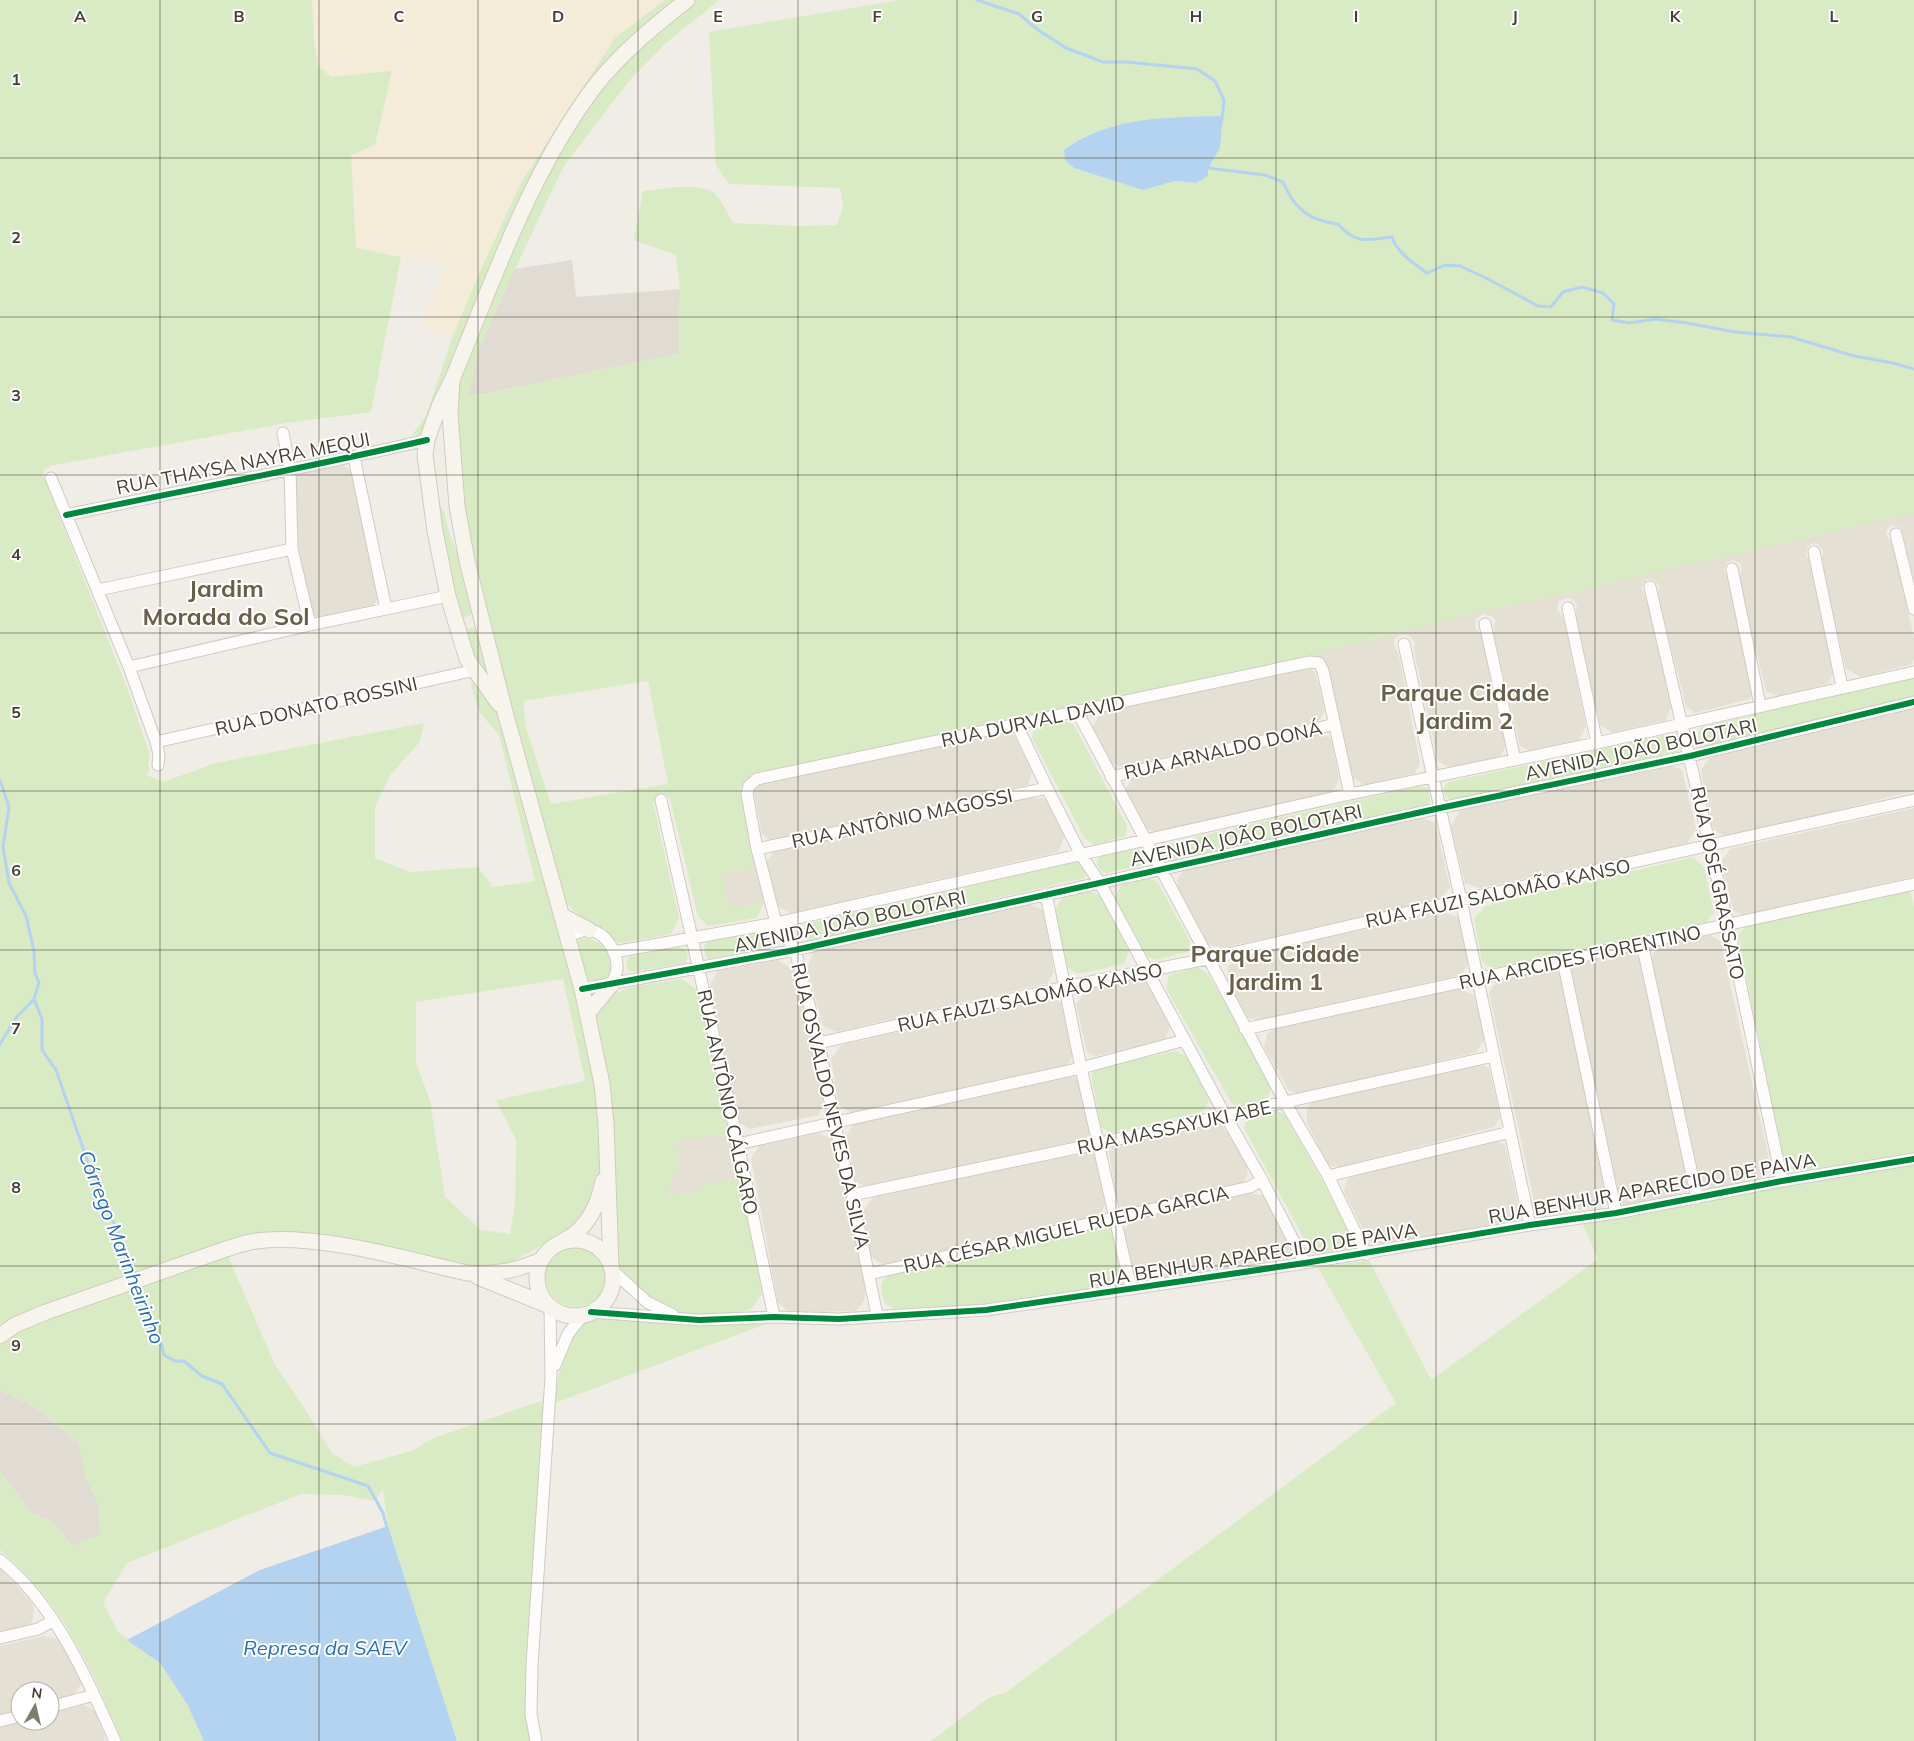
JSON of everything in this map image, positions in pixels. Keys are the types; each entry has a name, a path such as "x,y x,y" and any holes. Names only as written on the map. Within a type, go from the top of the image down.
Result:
{"main road":[{"path":"505,712 467,659 448,596 435,531 425,455 427,440 440,404 452,380 517,224 558,141 596,85 623,55 686,0"},
{"path":"452,380 450,414 457,506 467,562 505,712 582,989 602,1084 606,1124 613,1284 606,1300 587,1314 572,1316 560,1313 549,1306 467,1273"},
{"path":"432,504 443,503 447,506 458,548 467,562"},
{"path":"456,623 481,616"},
{"path":"561,916 589,930"},
{"path":"587,1014 612,984"},
{"path":"549,1306 538,1291 536,1275 540,1260 551,1247 577,1234 593,1212 599,1199 607,1162"},
{"path":"0,1336 15,1325 46,1312 243,1244 272,1240 300,1240 336,1245 467,1273 489,1275 507,1272 540,1260"},
{"path":"565,1240 579,1240 593,1244 604,1253 612,1268"}],"street":[{"path":"283,433 290,468 292,550 310,625"},
{"name":"RUA THAYSA NAYRA MEQUI","path":"66,515 290,468 354,457 427,440"},
{"path":"354,457 386,609"},
{"path":"52,478 129,667 156,742 159,754 158,765"},
{"path":"1896,534 1914,609"},
{"path":"98,590 292,550"},
{"path":"1814,552 1842,687"},
{"path":"1732,569 1760,705"},
{"name":"RUA JOSÉ GRASSATO","path":"1650,587 1728,925 1782,1181"},
{"path":"129,667 310,625 448,596"},
{"path":"1568,608 1597,743"},
{"path":"1485,624 1515,760"},
{"path":"1404,644 1478,978 1530,1226"},
{"name":"RUA DURVAL DAVID","path":"749,786 757,779 1310,662 1319,663 1323,671 1335,724"},
{"name":"RUA DONATO ROSSINI","path":"156,742 475,670"},
{"name":"AVENIDA JOÃO BOLOTARI","path":"614,952 776,923 1350,794 1597,743 1914,672"},
{"name":"AVENIDA JOÃO BOLOTARI","path":"582,989 795,950 1440,808 1690,756 1914,702"},
{"path":"1077,711 1245,1029 1328,1176 1366,1254"},
{"path":"1335,724 1350,794"},
{"name":"RUA ARNALDO DONÁ","path":"1111,777 1335,724"},
{"path":"1017,725 1082,855 1100,882 1305,1263"},
{"name":"RUA OSVALDO NEVES DA SILVA","path":"749,786 747,794 757,849 776,923 795,950 819,1044 834,1122 877,1315"},
{"name":"RUA ANTÔNIO MAGOSSI","path":"757,849 1047,788"},
{"name":"RUA ANTÔNIO CÁLGARO","path":"661,800 738,1144 774,1317"},
{"name":"RUA FAUZI SALOMÃO KANSO","path":"819,1044 1065,987 1207,958 1914,800"},
{"name":"RUA ARCIDES FIORENTINO","path":"1245,1029 1914,884"},
{"path":"1046,894 1081,1068 1100,1143 1131,1289"},
{"path":"566,936 589,930 600,934 609,942 614,952 617,968 612,984"},
{"path":"1642,943 1697,1198"},
{"path":"1564,960 1616,1213"},
{"path":"738,1144 1081,1068 1184,1040"},
{"name":"RUA MASSAYUKI ABE","path":"852,1196 1494,1056"},
{"path":"1328,1176 1510,1132"},
{"name":"RUA BENHUR APARECIDO DE PAIVA","path":"587,1314 699,1320 774,1317 839,1319 877,1315 986,1310 1366,1254 1616,1213 1782,1181 1914,1159"},
{"name":"RUA CÉSAR MIGUEL RUEDA GARCIA","path":"869,1274 1250,1187 1262,1180"},
{"name":"RUA BENHUR APARECIDO DE PAIVA","path":"612,1268 648,1302 671,1314 699,1320"},
{"path":"536,1741 531,1714 532,1665 551,1376 549,1306"},
{"path":"551,1376 563,1342 587,1314"},
{"path":"0,1330 15,1325"},
{"path":"0,1560 36,1596 53,1621 80,1664 114,1741"},
{"path":"0,1638 38,1629 53,1621"},
{"path":"60,1704 94,1695"}],"shaded area":[{"path":"312,0 665,0 615,38 522,181 481,269 452,338 423,326 445,264 356,248 351,155 375,145 392,71 331,77 318,66 314,42"},
{"path":"572,260 576,297 680,289 679,354 467,397 479,348 515,269"},
{"path":"342,464 351,471 378,597 373,607 317,617 310,612 298,550 296,477 304,470"},
{"path":"1914,513 1914,579 1901,528 1893,525 1886,532 1892,542 1914,638 1914,659 1912,664 1861,677 1846,669 1821,561 1823,551 1818,544 1812,543 1807,548 1806,555 1810,561 1835,670 1827,684 1778,696 1766,691 1739,581 1742,566 1733,560 1727,563 1724,569 1729,580 1753,690 1750,699 1695,713 1686,706 1658,596 1659,585 1654,580 1648,579 1643,584 1642,590 1646,597 1671,706 1666,720 1613,733 1600,725 1575,617 1577,606 1574,600 1567,598 1559,601 1557,609 1564,619 1586,726 1579,741 1532,752 1520,746 1494,635 1495,620 1492,616 1484,614 1476,618 1475,627 1483,638 1507,742 1501,756 1450,768 1438,761 1414,651 1415,643 1410,636 1402,634 1395,638 1394,645 1399,656 1420,763 1415,773 1364,785 1352,777 1327,668 1319,653 1482,612"},
{"path":"1307,667 1315,672 1325,710 1319,721 1123,767 1112,764 1093,727 1101,711"},
{"path":"1911,708 1914,709 1914,791 1727,837 1712,829 1701,770 1712,755"},
{"path":"1000,732 1014,735 1032,771 1028,785 770,841 762,834 754,793 759,783"},
{"path":"1316,732 1331,738 1339,780 1333,792 1159,832 1148,830 1125,790 1133,776"},
{"path":"1669,765 1682,770 1696,829 1687,844 1480,888 1465,883 1451,827 1460,810"},
{"path":"1031,797 1046,799 1065,835 1058,852 791,913 777,906 767,861 774,852"},
{"path":"1914,808 1914,877 1744,916 1733,910 1721,862 1730,849"},
{"path":"1423,818 1435,823 1450,887 1441,899 1223,948 1208,944 1178,892 1177,880 1184,870"},
{"path":"756,867 764,903 729,908 721,874"},
{"path":"1028,904 1043,910 1054,971 1048,983 836,1032 823,1026 807,968 813,952"},
{"path":"1443,912 1459,918 1469,963 1461,975 1259,1020 1248,1018 1227,981 1228,967 1236,958"},
{"path":"1709,934 1721,942 1770,1164 1762,1178 1710,1191 1698,1180 1651,958 1658,945"},
{"path":"1629,950 1641,958 1689,1184 1678,1196 1626,1208 1617,1198 1570,972 1577,963"},
{"path":"777,960 795,970 824,1100 819,1115 749,1129 739,1122 710,985 718,971"},
{"path":"1549,968 1560,974 1608,1197 1601,1207 1547,1214 1535,1205 1489,993 1496,982"},
{"path":"1137,979 1149,984 1170,1027 1164,1041 1095,1056 1087,1052 1076,1004 1087,989"},
{"path":"1460,989 1474,995 1485,1039 1476,1052 1301,1094 1289,1091 1264,1047 1267,1034 1279,1026"},
{"path":"1053,997 1064,1005 1074,1051 1069,1064 852,1113 839,1105 831,1059 841,1045"},
{"path":"1477,1064 1489,1068 1500,1118 1494,1127 1339,1167 1328,1165 1307,1123 1307,1109 1313,1101"},
{"path":"1068,1075 1080,1080 1092,1131 1083,1141 867,1188 855,1181 846,1136 857,1119"},
{"path":"1210,1122 1222,1125 1248,1164 1247,1176 1240,1186 1129,1209 1118,1205 1109,1152 1117,1142"},
{"path":"819,1133 833,1140 866,1288 864,1301 856,1311 790,1312 778,1303 751,1158 759,1146"},
{"path":"729,1134 739,1179 700,1185 701,1192 666,1195 680,1161 673,1142"},
{"path":"1492,1140 1505,1144 1519,1210 1511,1221 1386,1245 1369,1241 1344,1192 1346,1181 1355,1173"},
{"path":"1086,1151 1096,1155 1106,1203 1100,1215 884,1265 870,1256 863,1211 874,1196"},
{"path":"1249,1193 1264,1196 1290,1241 1288,1254 1280,1259 1149,1281 1135,1275 1124,1231 1131,1219"},
{"path":"0,1390 38,1409 78,1443 86,1477 99,1505 100,1535 72,1546 53,1522 32,1513 0,1471"},
{"path":"0,1568 32,1603 34,1611 32,1622 25,1628 0,1634"},
{"path":"44,1636 58,1639 82,1683 72,1697 60,1700 60,1681 10,1681 10,1714 0,1716 0,1646"},
{"path":"84,1705 96,1711 106,1741 0,1741 0,1727 10,1724 10,1731 60,1731 60,1711"}],"green space":[{"path":"0,0 312,0 314,42 318,66 331,77 392,71 375,145 351,155 356,248 401,257 371,412 287,423 49,466 49,468 45,469 43,475 129,693 150,755 148,764 150,771 146,775 163,782 216,763 424,723 420,742 391,774 375,807 375,858 410,872 478,867 493,887 535,881 499,735 479,712 470,681 491,701 501,716 556,914 597,1083 602,1162 596,1196 573,1225 502,1267 486,1269 242,1240 155,1266 0,1324","holes":["563,979 585,1081 496,1100 516,1140 515,1204 510,1234 481,1230 445,1197 430,1101 416,1062 416,1002"]},
{"path":"665,0 680,0 576,106 423,434 412,435 426,416 452,338 481,269 522,181 615,38"},
{"path":"691,0 719,0 666,43 629,81 564,166 479,348 468,397 679,354 680,289 676,255 634,240 643,191 671,187 703,188 717,196 733,223 797,226 837,225 843,207 840,188 729,184 716,165 709,32 900,0 1914,0 1914,513 1482,612 1320,653 1320,657 1309,656 756,774 745,780 740,790 756,867 721,874 729,908 764,903 757,918 709,926 698,917 670,799 665,794 658,795 653,802 679,918 671,934 622,943 615,941 582,918 563,899 468,560 453,392 522,223 561,142 601,86","holes":["1223,116 1220,148 1196,183 1175,181 1143,190 1074,168 1064,150 1101,130 1120,125 1161,118","648,681 668,784 551,804 526,728 523,701"]},
{"path":"437,507 441,507 444,511 449,532 461,563 472,610 470,616 463,617 454,593"},
{"path":"465,628 474,628 478,631 493,692 470,657"},
{"path":"1914,677 1914,697 1706,747 1700,743 1698,733 1702,727"},
{"path":"1065,720 1074,725 1127,826 1125,836 1094,845 1085,839 1032,738 1034,727"},
{"path":"1670,734 1677,737 1680,747 1677,752 1450,800 1445,795 1444,787 1448,782"},
{"path":"1419,786 1428,788 1430,799 1428,804 1167,862 1160,855 1161,845"},
{"path":"1136,849 1141,851 1145,859 1142,865 1106,873 1100,870 1096,862 1101,856"},
{"path":"1693,857 1704,867 1714,913 1705,923 1494,970 1482,961 1474,919 1485,906"},
{"path":"1075,862 1081,863 1086,875 1084,878 809,942 805,936 806,924"},
{"path":"1150,878 1158,883 1190,941 1188,952 1155,960 1147,956 1115,898 1121,885"},
{"path":"1910,889 1914,907 1914,1154 1796,1171 1790,1168 1783,1158 1738,935 1746,926"},
{"path":"1085,890 1102,896 1129,951 1124,964 1078,974 1068,968 1054,911 1063,897"},
{"path":"765,931 771,934 773,942 769,947 709,959 705,955 704,947 707,941"},
{"path":"584,938 603,946 608,954 611,972 605,978 585,980 573,942"},
{"path":"679,947 686,950 688,958 685,963 632,972 627,969 626,962 631,956"},
{"path":"1198,967 1208,974 1241,1031 1271,1088 1268,1098 1242,1106 1232,1104 1166,988 1169,975"},
{"path":"681,979 699,991 729,1134 673,1142 680,1161 666,1195 701,1192 700,1185 739,1179 763,1293 750,1310 712,1316 688,1314 664,1306 634,1284 617,1266 595,1015 611,995 631,987"},
{"path":"1176,1051 1188,1058 1209,1099 1204,1111 1111,1133 1101,1127 1091,1075 1095,1068"},
{"path":"1275,1109 1285,1115 1351,1232 1352,1241 1349,1249 1322,1254 1308,1246 1244,1128 1248,1116"},
{"path":"1914,1163 1914,1741 931,1741 990,1697 1005,1693 1396,1403 1318,1268 1369,1260 1431,1380 1598,1259 1582,1223"},
{"path":"1104,1226 1112,1230 1122,1275 1118,1283 1112,1287 986,1304 898,1310 889,1307 883,1298 881,1284 888,1275"},
{"path":"570,1245 582,1245 598,1254 605,1264 607,1276 605,1288 598,1298 582,1307 570,1307 559,1302 550,1293 545,1282 545,1270 550,1259 559,1250"},
{"path":"227,1254 275,1365 332,1453 354,1467 414,1450 431,1439 544,1400 526,1665 526,1714 531,1741 457,1741 388,1526 383,1489 375,1501 342,1495 301,1494 127,1563 103,1603 119,1633 160,1663 187,1704 204,1741 122,1741 87,1662 58,1614 22,1570 0,1550 0,1471 32,1513 53,1522 72,1546 100,1535 99,1505 86,1477 78,1443 38,1409 0,1390 0,1340 17,1329"},
{"path":"601,1317 771,1322 555,1403 559,1373 569,1341 580,1326 590,1320"}],"water":[{"path":"1223,116 1220,148 1208,168 1208,176 1196,183 1175,181 1143,190 1074,168 1065,160 1064,150 1101,130 1161,118"},
{"name":"Represa da SAEV","path":"388,1526 457,1741 204,1741 187,1704 160,1663 127,1640 260,1570"}],"waterway":[{"path":"977,0 1019,14 1038,30 1066,48 1103,62 1127,62 1197,69 1215,81 1224,100 1222,120"},
{"path":"1209,164 1208,168 1265,175 1283,182 1292,200 1311,217 1338,224 1345,231 1362,240 1392,237 1402,253 1427,273 1445,265 1460,266 1538,306 1551,307 1563,292 1582,287 1603,293 1614,304 1612,320 1629,323 1655,319 1735,332 1791,337 1854,356 1914,369"},
{"name":"Córrego Marinheirinho","path":"0,780 9,807 3,847 9,883 26,916 34,951 35,973 39,983 34,999 42,1019 42,1050 56,1070 92,1174 120,1237 134,1278"},
{"path":"0,1044 16,1018 34,999"},
{"name":"Córrego Marinheirinho","path":"137,1286 147,1309 151,1329 160,1338 164,1355 175,1361 184,1361 202,1376 222,1384 270,1453 368,1486 383,1513 387,1528"}],"cycle path":[{"path":"66,515 427,440"},
{"path":"582,989 795,950 1440,808 1690,756 1914,702"},
{"path":"591,1312 699,1320 774,1317 839,1319 986,1310 1305,1263 1530,1225 1616,1213 1782,1181 1914,1159"}],"district":[{"name":"Jardim Morada do Sol","path":"226,602"},
{"name":"Parque Cidade Jardim 2","path":"1465,706"},
{"name":"Parque Cidade Jardim 1","path":"1275,967"}]}
